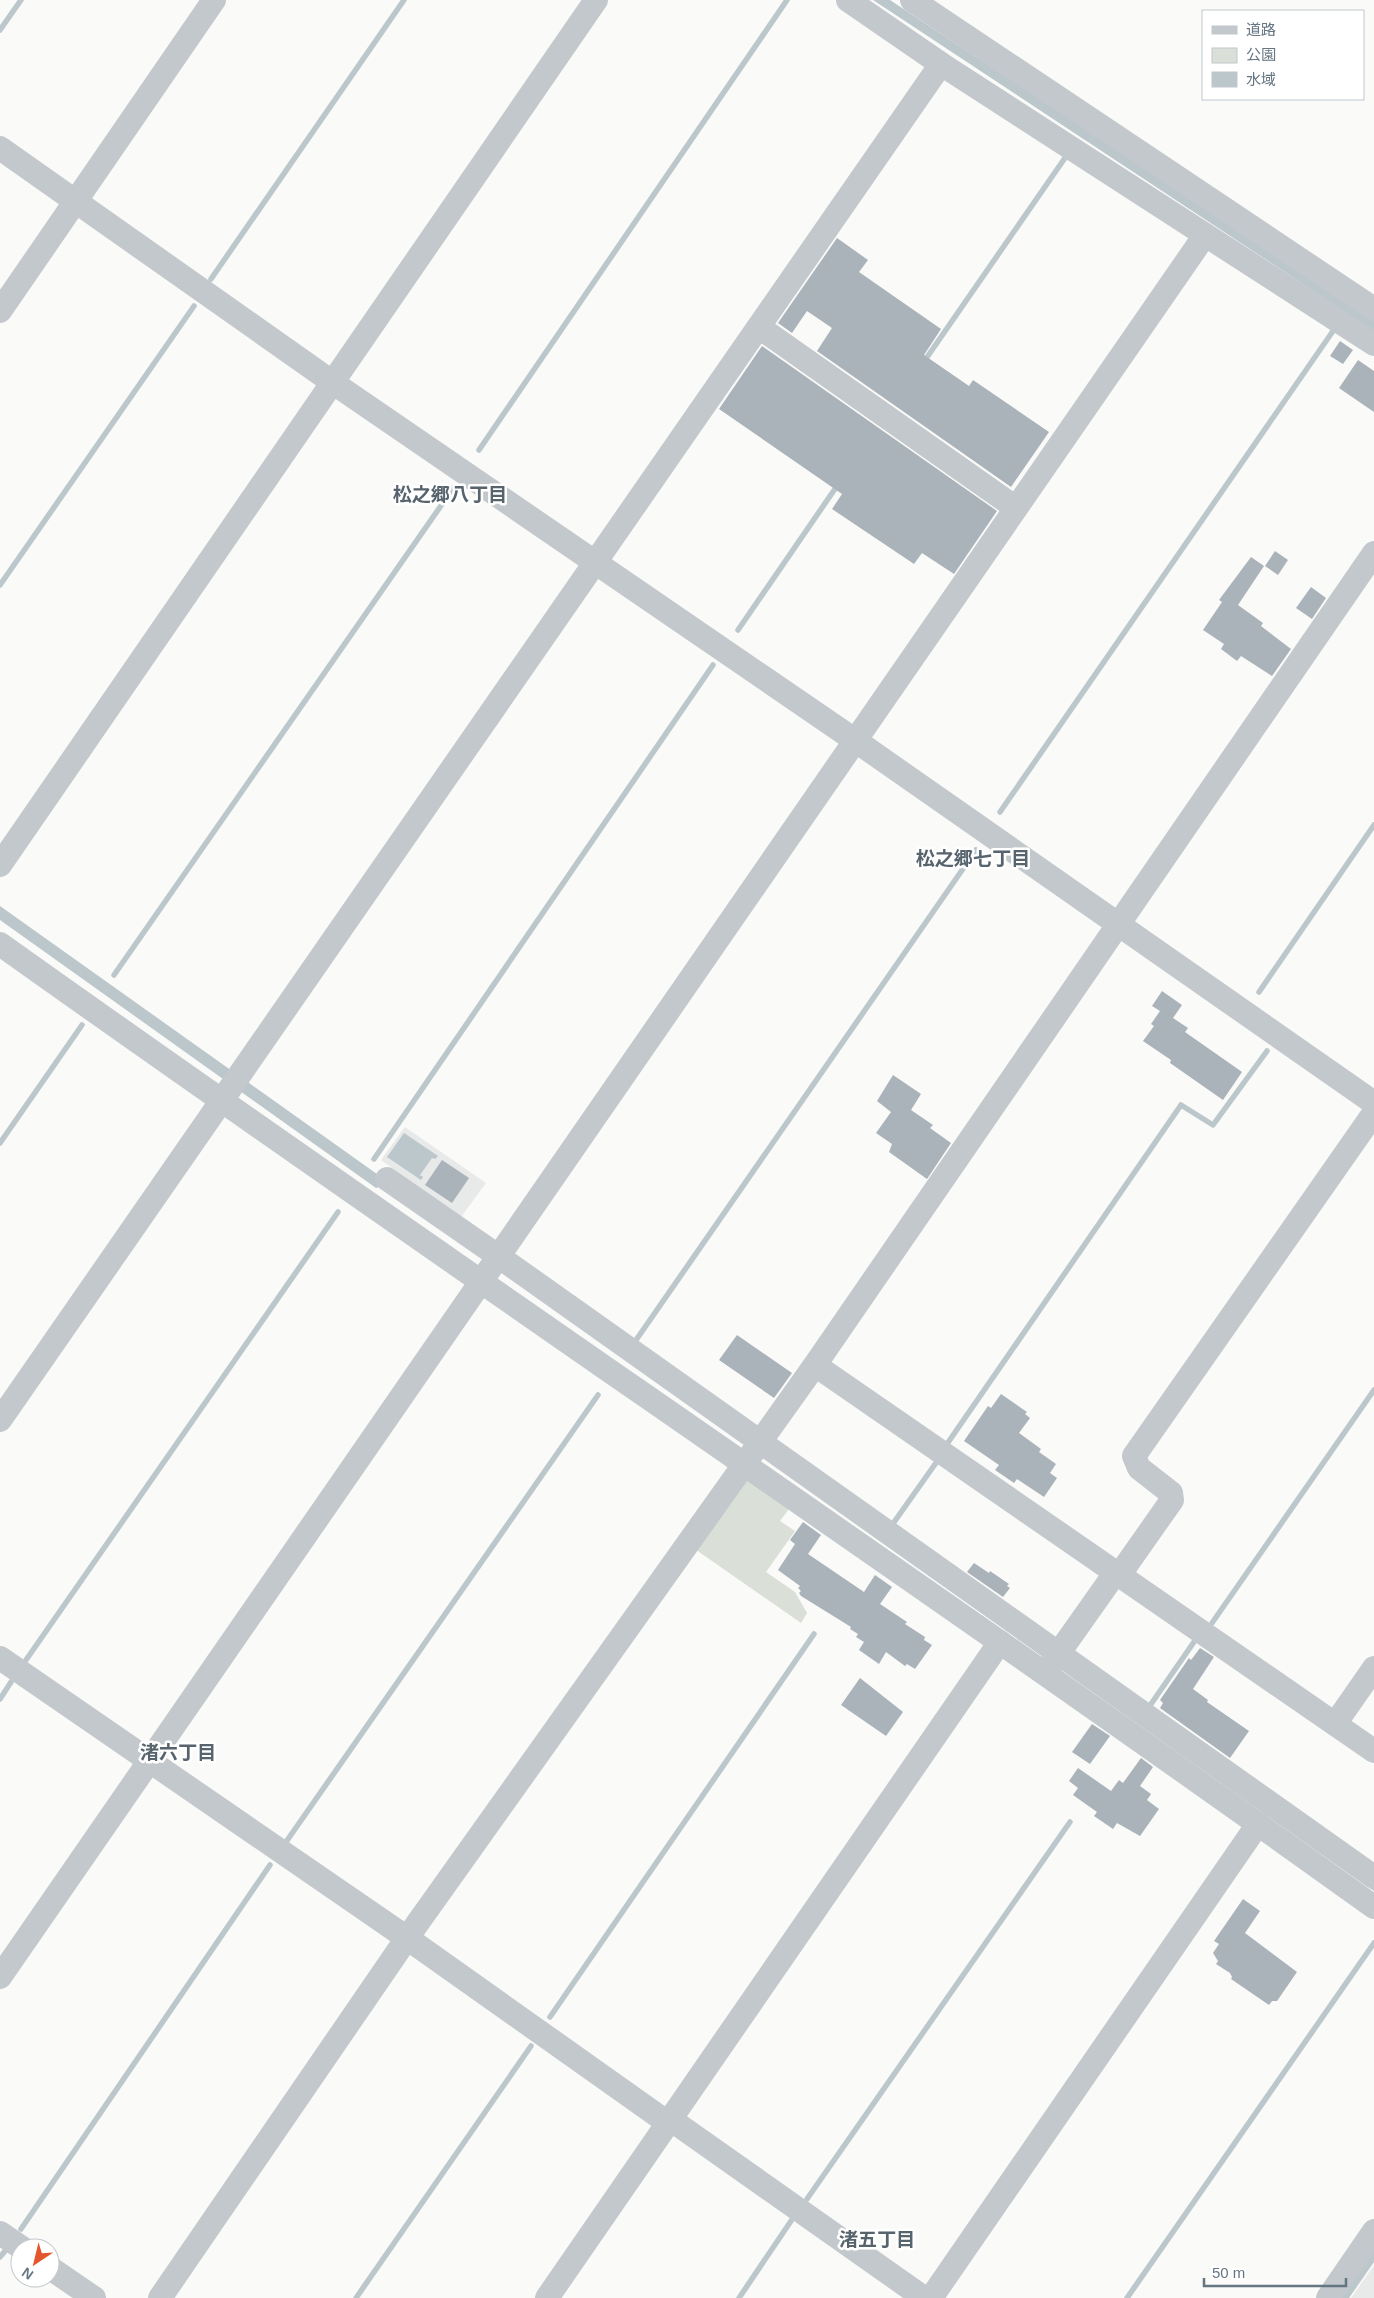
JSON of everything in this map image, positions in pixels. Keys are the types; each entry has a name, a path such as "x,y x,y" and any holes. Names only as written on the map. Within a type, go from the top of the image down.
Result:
{"street":[{"path":"0,311 214,0"},
{"path":"0,865 596,0"},
{"path":"848,0 941,64 1374,344"},
{"path":"912,0 1374,308"},
{"path":"0,1420 941,64"},
{"path":"0,148 332,382 856,741 1118,926 1374,1103"},
{"path":"0,1977 1206,235"},
{"path":"758,327 1016,508"},
{"path":"160,2298 407,1938 815,1365 1374,553"},
{"path":"0,944 230,1088 489,1269 745,1464 1000,1642 1052,1664 1374,1877"},
{"path":"1052,1664 1172,1500 1172,1493 1139,1468 1134,1456 1374,1113"},
{"path":"387,1178 489,1269 761,1442 1258,1824 1374,1907"},
{"path":"815,1365 1374,1751"},
{"path":"547,2298 1000,1642"},
{"path":"0,1658 407,1938 924,2298"},
{"path":"1335,1724 1374,1668"},
{"path":"931,2298 1258,1824"},
{"path":"1328,2298 1374,2231"},
{"path":"60,2275 94,2298"}],"shaded area":[{"path":"405,1127 486,1183 461,1217 381,1160"},
{"path":"1374,2265 1374,2298 1351,2298"}],"green space":[{"path":"747,1479 789,1509 780,1521 795,1531 766,1572 795,1592 807,1613 801,1623 692,1547"}],"water":[{"path":"873,0 890,0 1374,320 1374,331"},
{"path":"0,906 1374,1883 1374,1891 484,1258 382,1186 376,1188 0,920"},
{"path":"404,1133 438,1156 435,1159 432,1158 420,1175 423,1177 421,1180 387,1157"},
{"path":"1374,2249 1374,2262 1349,2298 1341,2298"}],"building":[{"path":"837,238 868,260 859,272 941,329 924,355 969,386 973,380 1049,432 1011,487 817,351 832,328 807,311 792,333 778,323"},
{"path":"1340,341 1353,350 1343,364 1330,356"},
{"path":"762,346 997,511 954,574 922,553 914,564 832,509 842,494 719,409"},
{"path":"1358,360 1374,371 1374,412 1339,388"},
{"path":"1275,551 1288,560 1278,575 1265,566"},
{"path":"1251,557 1264,566 1238,605 1263,623 1261,626 1291,649 1272,676 1241,656 1237,661 1221,649 1224,644 1203,630 1222,602 1219,600"},
{"path":"1311,587 1326,598 1312,619 1296,608"},
{"path":"1162,991 1182,1005 1173,1018 1188,1028 1185,1032 1242,1072 1223,1100 1170,1063 1171,1060 1143,1041 1154,1026 1151,1024 1160,1011 1152,1006"},
{"path":"893,1075 921,1094 911,1110 933,1125 930,1128 951,1143 927,1179 889,1152 892,1144 876,1133 891,1112 877,1101"},
{"path":"442,1160 469,1178 452,1203 425,1185"},
{"path":"737,1335 792,1373 774,1398 719,1360"},
{"path":"1001,1394 1027,1412 1025,1414 1030,1418 1019,1433 1041,1449 1039,1452 1056,1464 1050,1473 1057,1478 1044,1497 1017,1479 1014,1483 995,1470 999,1465 964,1441 988,1406 991,1408"},
{"path":"803,1522 821,1535 808,1554 864,1592 875,1575 892,1587 880,1604 907,1622 905,1624 925,1637 924,1640 932,1645 915,1669 907,1664 905,1666 886,1652 879,1664 859,1650 864,1642 856,1637 858,1634 850,1629 851,1627 801,1596 799,1593 801,1591 798,1588 800,1586 778,1570 795,1544 790,1540"},
{"path":"974,1563 1009,1584 1007,1586 1010,1588 1003,1597 967,1572"},
{"path":"1200,1648 1214,1657 1193,1689 1208,1700 1207,1702 1249,1731 1230,1758 1160,1708 1163,1703 1160,1700 1189,1658 1191,1660"},
{"path":"860,1678 903,1712 886,1736 841,1705"},
{"path":"1092,1724 1110,1736 1090,1764 1072,1752"},
{"path":"1141,1758 1153,1767 1140,1786 1151,1794 1147,1800 1159,1809 1140,1836 1117,1823 1113,1829 1094,1816 1097,1812 1073,1795 1078,1788 1069,1781 1078,1768 1111,1791 1119,1780 1123,1783"},
{"path":"1243,1899 1260,1911 1245,1933 1297,1972 1277,2001 1272,2001 1269,2005 1231,1979 1230,1973 1216,1964 1218,1961 1213,1953 1219,1944 1214,1941"}],"waterway":[{"path":"0,30 21,0"},
{"path":"211,279 404,0"},
{"path":"479,450 787,0"},
{"path":"923,363 1067,155"},
{"path":"0,585 194,306"},
{"path":"1000,812 1333,331"},
{"path":"738,630 839,483"},
{"path":"114,975 454,487"},
{"path":"374,1159 713,665"},
{"path":"1259,992 1374,825"},
{"path":"634,1343 976,850"},
{"path":"0,1143 82,1025"},
{"path":"947,1444 1181,1105 1213,1125 1267,1051"},
{"path":"26,1660 338,1212"},
{"path":"1212,1623 1374,1390"},
{"path":"286,1842 598,1395"},
{"path":"892,1525 938,1460"},
{"path":"550,2017 814,1634"},
{"path":"1149,1707 1196,1639"},
{"path":"0,1699 11,1682"},
{"path":"807,2199 1070,1822"},
{"path":"21,2229 270,1865"},
{"path":"1127,2298 1374,1943"},
{"path":"356,2298 531,2046"},
{"path":"739,2298 791,2221"},
{"path":"0,2257 5,2251"}],"district":[{"name":"松之郷八丁目","path":"450,494"},
{"name":"松之郷七丁目","path":"973,858"},
{"name":"渚六丁目","path":"178,1752"},
{"name":"渚五丁目","path":"877,2239"}]}
